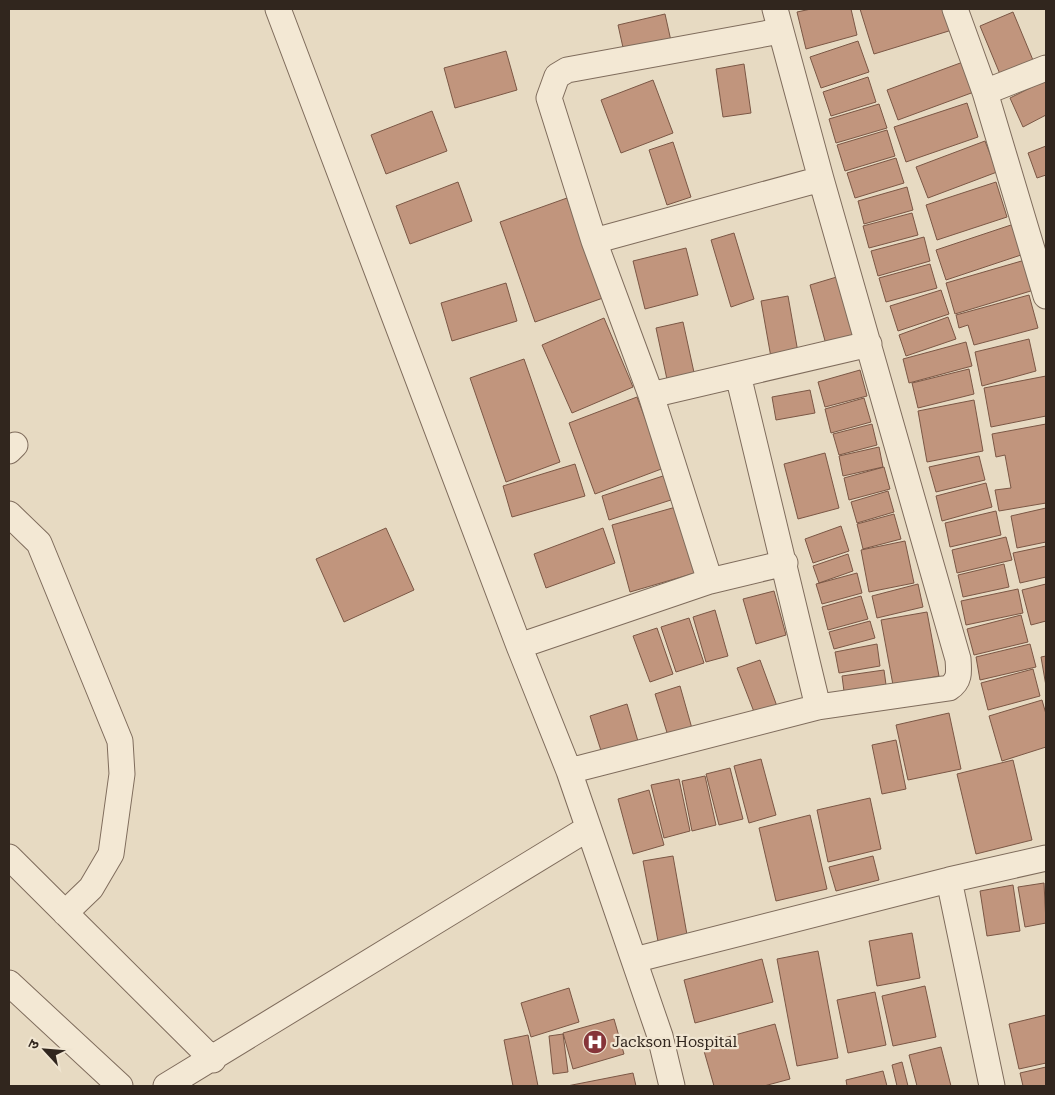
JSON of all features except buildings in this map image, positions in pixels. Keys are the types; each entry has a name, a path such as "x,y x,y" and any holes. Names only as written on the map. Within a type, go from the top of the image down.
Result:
{"street":[{"path":"278,9 519,646 569,771 660,1036 672,1086"},
{"path":"955,9 985,92 1044,281"},
{"path":"569,771 818,706 949,688 954,685 959,674 958,659 777,20 567,70 557,76 549,98 551,110 594,240 651,395 710,581"},
{"path":"985,92 1046,68"},
{"path":"594,240 821,179"},
{"path":"651,395 869,344"},
{"path":"738,375 785,563 818,706"},
{"path":"9,514 39,543 120,741 122,774 117,824 111,854 91,888 65,913"},
{"path":"519,646 710,581 785,563"},
{"path":"166,1086 213,1060 587,828"},
{"path":"9,857 213,1060"},
{"path":"634,960 949,880 1046,858"},
{"path":"949,880 992,1086"},
{"path":"9,983 120,1086"}],"place":[{"name":"Jackson Hospital","path":"595,1042"}]}
